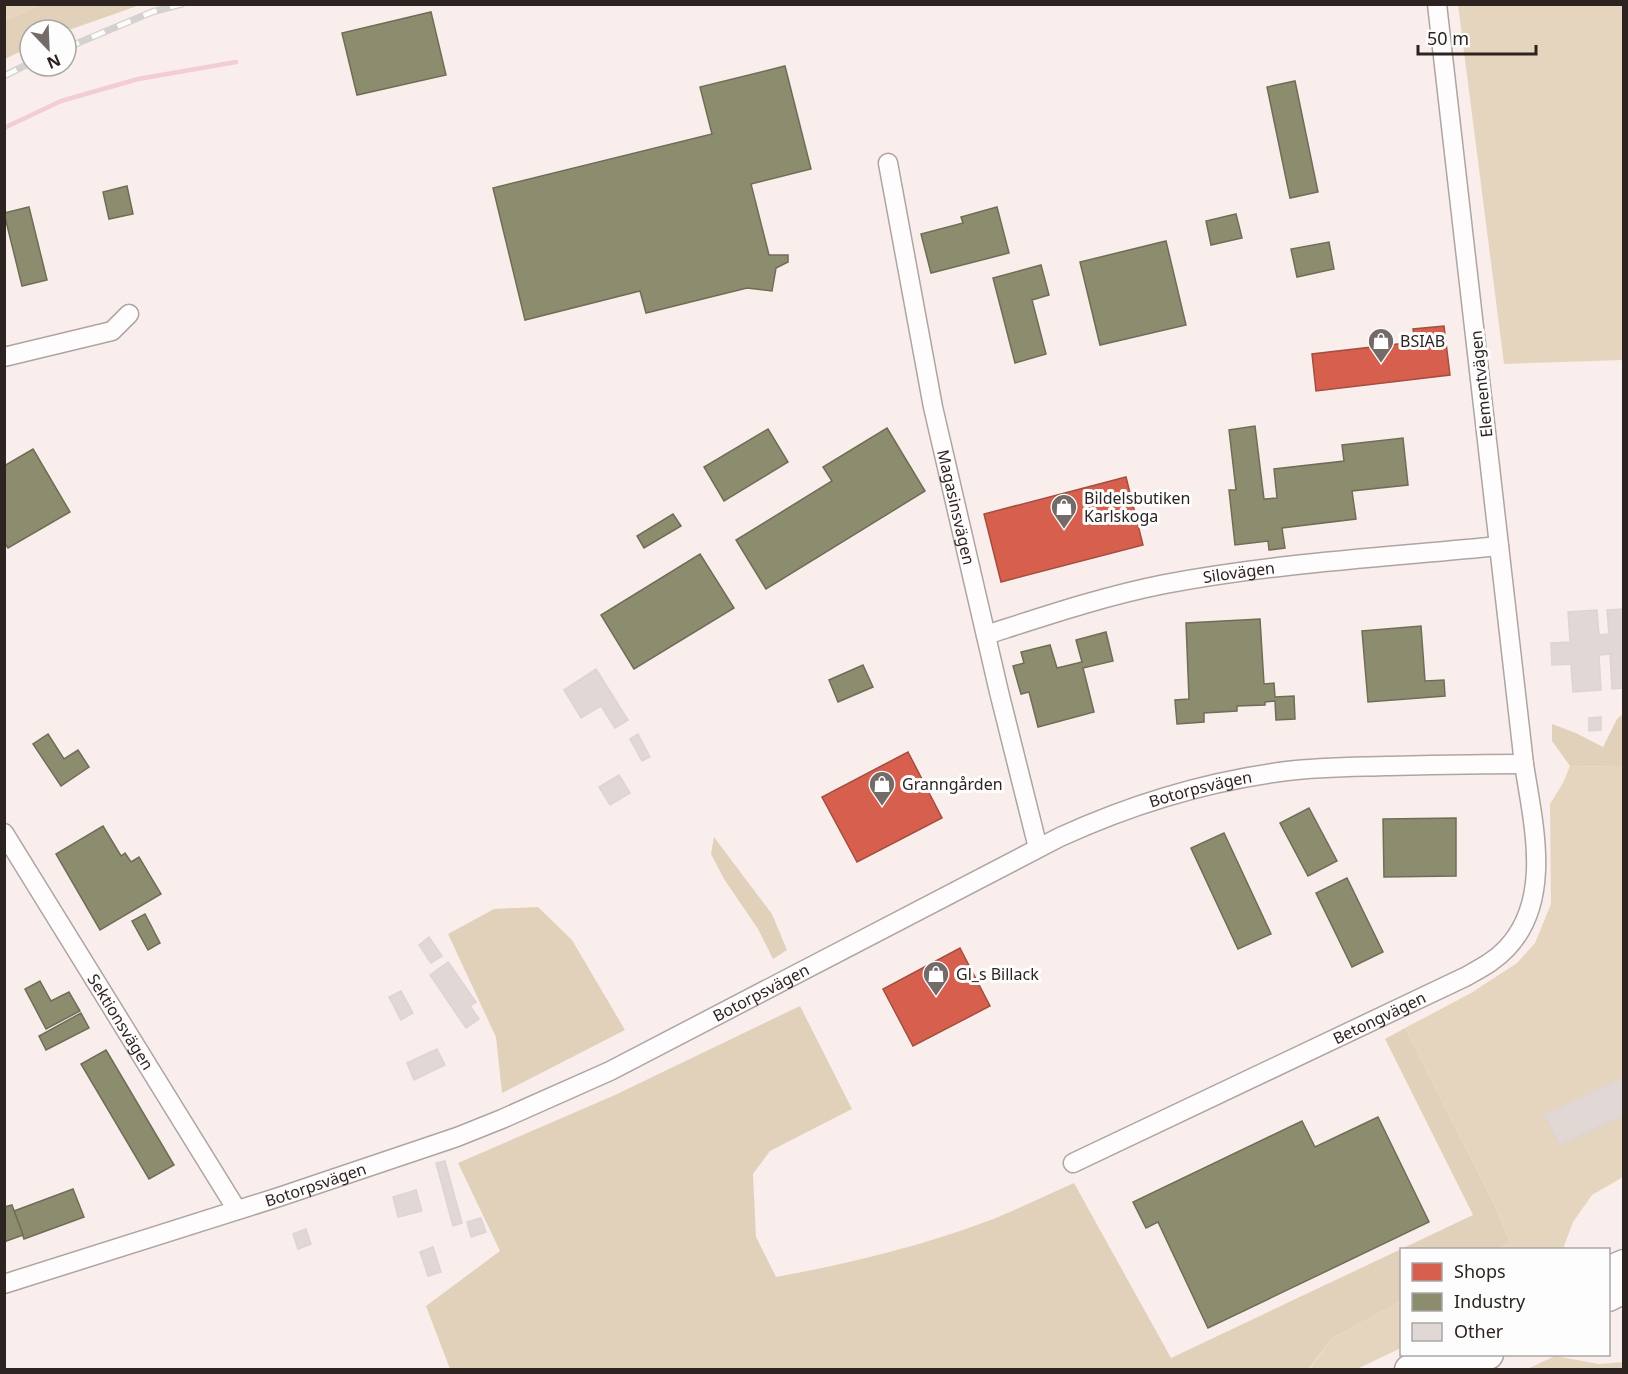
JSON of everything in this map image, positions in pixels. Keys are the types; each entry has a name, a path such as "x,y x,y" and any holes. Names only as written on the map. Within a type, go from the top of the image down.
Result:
{"highway":[{"path":"1410,1370 1436,1356"},
{"path":"1457,1370 1484,1356"}],"street":[{"name":"Elementvägen","path":"1437,4 1524,764"},
{"name":"Magasinsvägen","path":"888,163 933,407 1038,848"},
{"path":"4,357 112,332 129,314"},
{"name":"Silovägen","path":"986,635 1114,596 1209,576 1499,546"},
{"name":"Botorpsvägen","path":"4,1284 457,1137 610,1071 1038,848 1100,818 1139,804 1236,779 1288,771 1342,767 1524,764"},
{"name":"Betongvägen","path":"1073,1163 1466,977 1490,963 1508,947 1522,927 1532,904 1536,876 1533,822 1524,764"},
{"name":"Sektionsvägen","path":"4,833 237,1210"}],"shaded area":[{"path":"5,4 41,4 41,5 5,20"},
{"path":"41,4 140,5 78,27 78,18 18,18 18,53 5,59 5,20"},
{"path":"1458,5 1623,5 1623,360 1504,364"},
{"path":"1623,714 1623,767 1570,766 1552,741 1552,724 1603,747 1617,719"},
{"path":"1570,766 1623,767 1623,1177 1592,1195 1573,1222 1563,1248 1500,1248 1510,1243 1495,1206 1405,1028 1471,993 1517,963 1535,943 1551,904 1550,804"},
{"path":"714,837 772,914 787,950 773,959 758,929 724,879 711,854"},
{"path":"538,907 572,940 625,1030 502,1093 496,1037 448,934 494,909"},
{"path":"800,1006 852,1109 770,1151 753,1174 756,1237 776,1277 908,1247 960,1231 996,1218 1074,1183 1171,1358 1400,1250 1400,1302 1331,1339 1309,1369 450,1369 426,1306 500,1251 458,1163 615,1095"},
{"path":"1405,1028 1495,1206 1510,1243 1500,1248 1403,1248 1473,1215 1385,1039"},
{"path":"1400,1302 1400,1348 1357,1369 1309,1370 1331,1339"},
{"path":"1555,1356 1599,1364 1623,1362 1623,1369 1527,1369"}],"building: Shops":[{"name":"BSIAB","path":"1444,326 1450,375 1316,391 1312,354 1415,342 1413,329"},
{"name":"Bildelsbutiken Karlskoga","path":"1126,477 1143,545 1001,582 984,514"},
{"name":"Granngården","path":"908,752 942,818 857,862 822,797"},
{"name":"Gl_s Billack","path":"960,948 990,1006 913,1046 883,989"}],"building: Industry":[{"path":"431,12 446,75 357,95 342,33"},
{"path":"785,66 811,169 751,184 769,255 788,255 788,262 776,268 772,291 747,288 646,313 640,291 525,320 493,188 712,134 700,87"},
{"path":"1295,81 1318,192 1290,198 1267,87"},
{"path":"127,186 133,214 109,219 103,192"},
{"path":"29,207 47,280 22,286 4,213"},
{"path":"997,207 1009,253 931,273 921,234 963,223 961,217"},
{"path":"1236,214 1242,238 1211,245 1206,221"},
{"path":"1166,241 1186,325 1100,345 1080,262"},
{"path":"1329,242 1334,269 1297,277 1291,249"},
{"path":"1041,265 1049,295 1032,300 1046,354 1015,363 993,278"},
{"path":"1255,426 1264,499 1277,498 1274,469 1344,461 1342,445 1403,438 1408,485 1352,491 1356,519 1282,528 1285,548 1269,550 1268,541 1235,545 1229,490 1236,490 1229,430"},
{"path":"887,428 925,491 766,589 736,540 832,481 823,467"},
{"path":"768,429 788,462 724,501 704,467"},
{"path":"33,449 70,512 8,548 4,542 4,466"},
{"path":"673,514 681,526 644,548 637,536"},
{"path":"700,554 734,608 634,669 601,615"},
{"path":"1260,619 1264,684 1274,683 1275,697 1294,696 1295,719 1276,720 1275,701 1265,702 1265,705 1237,706 1237,711 1204,713 1204,722 1177,724 1175,700 1189,699 1186,623"},
{"path":"1421,626 1425,681 1444,680 1445,696 1368,702 1362,631"},
{"path":"1106,632 1113,661 1083,668 1094,712 1038,727 1029,692 1021,694 1013,666 1024,663 1021,652 1050,645 1057,668 1082,662 1076,640"},
{"path":"863,665 873,687 838,702 829,680"},
{"path":"48,734 64,759 78,750 89,767 61,786 33,744"},
{"path":"1309,808 1337,861 1308,876 1280,823"},
{"path":"1456,818 1456,876 1384,877 1383,819"},
{"path":"103,826 121,856 125,853 131,862 139,857 161,894 100,930 56,854"},
{"path":"1224,833 1271,934 1238,949 1191,848"},
{"path":"1347,878 1383,952 1352,967 1316,893"},
{"path":"145,914 160,943 148,950 132,921"},
{"path":"40,981 51,1001 69,992 80,1011 46,1029 25,989"},
{"path":"81,1013 89,1028 46,1050 39,1036"},
{"path":"106,1050 174,1165 149,1179 81,1064"},
{"path":"1378,1117 1429,1222 1208,1328 1158,1222 1146,1228 1133,1202 1302,1121 1315,1147"},
{"path":"73,1189 84,1217 24,1239 14,1211"},
{"path":"12,1205 23,1235 4,1242 4,1207"}],"building: Other":[{"path":"1624,609 1624,688 1612,689 1610,654 1599,655 1601,690 1573,692 1571,664 1552,665 1551,643 1570,642 1568,612 1597,610 1599,635 1609,634 1607,610"},
{"path":"596,669 628,720 615,728 601,706 581,718 564,690"},
{"path":"1601,717 1601,730 1589,731 1589,718"},
{"path":"638,734 650,757 642,761 630,739"},
{"path":"619,775 630,793 610,805 599,787"},
{"path":"429,937 442,956 431,963 419,945"},
{"path":"448,962 476,1002 470,1006 479,1019 466,1028 430,975"},
{"path":"401,991 413,1013 401,1020 389,997"},
{"path":"437,1049 445,1065 414,1080 407,1063"},
{"path":"1624,1077 1624,1115 1560,1145 1545,1115"},
{"path":"445,1161 462,1223 453,1226 436,1163"},
{"path":"416,1190 422,1211 398,1217 393,1197"},
{"path":"481,1218 486,1232 471,1237 467,1222"},
{"path":"306,1229 311,1244 298,1249 293,1234"},
{"path":"433,1247 441,1272 428,1276 420,1252"}],"waterway":[{"path":"4,128 61,101 138,79 236,62"}],"railway":[{"path":"78,43 152,12 182,4"},
{"path":"4,76 18,69"}],"place":[{"name":"BSIAB","path":"1381,364"},
{"name":"Bildelsbutiken Karlskoga","path":"1064,530"},
{"name":"Granngården","path":"882,807"},
{"name":"Gl_s Billack","path":"936,997"}]}
